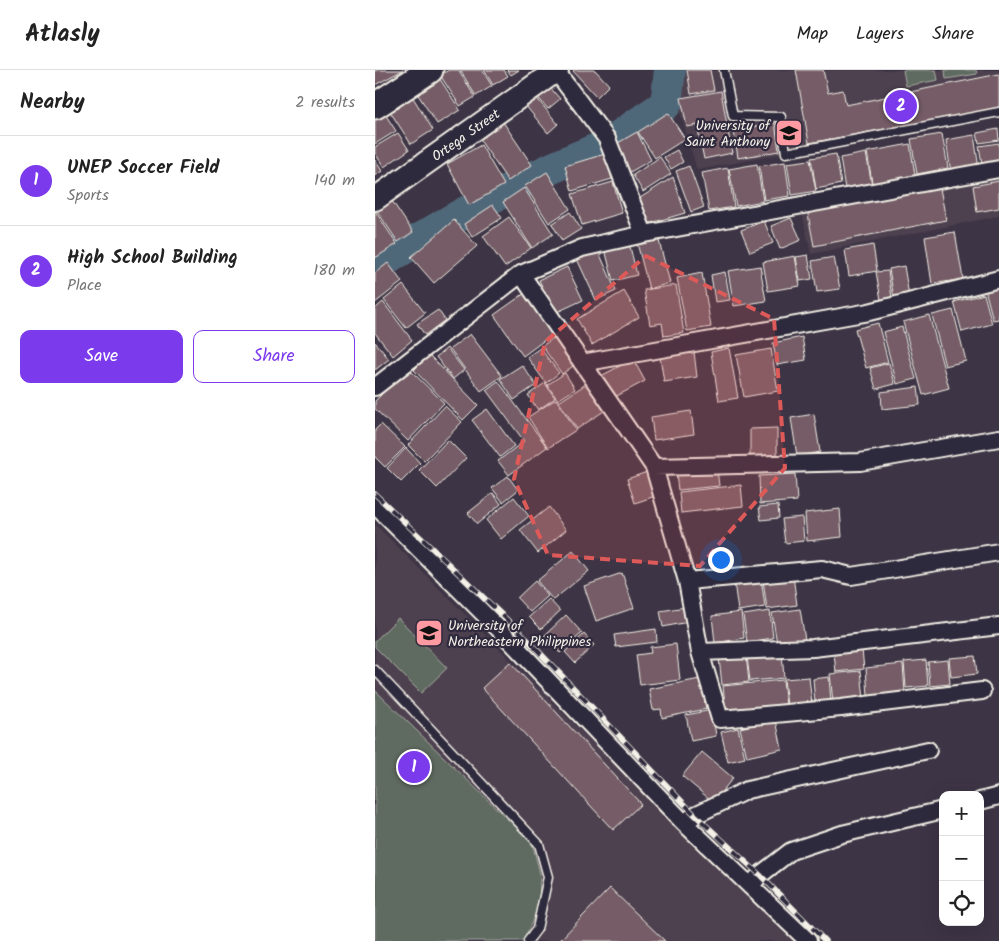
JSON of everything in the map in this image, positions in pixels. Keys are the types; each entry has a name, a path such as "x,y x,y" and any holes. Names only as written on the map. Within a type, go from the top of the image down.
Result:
{"main road":[{"path":"375,106 425,71"}],"street":[{"name":"Ortega Street","path":"375,199 556,70"},
{"path":"556,70 607,139 644,234"},
{"path":"375,387 521,274 582,248 644,234 999,169"},
{"path":"521,274 654,467 687,581 700,652 719,719 841,708 982,691"},
{"path":"582,363 869,312 999,279"},
{"path":"654,467 860,462 999,438"},
{"path":"375,505 499,628 684,823 808,941"},
{"path":"687,581 822,569 851,576 999,552"},
{"path":"700,652 813,648 999,626"},
{"path":"684,823 695,815 747,790 928,750"},
{"path":"984,800 999,796"},
{"path":"750,886 760,875 791,851 842,834 939,811"}],"lane":[{"path":"724,70 733,116 781,117 786,153 999,112"},
{"path":"375,670 539,844 548,877 537,929 528,941"}],"highlighted area":[{"path":"646,256 774,319 785,468 700,566 548,555 514,479 545,342"}],"shaded area":[{"name":"University of Saint Anthony","path":"677,70 999,70 999,113 697,170 677,101"},
{"path":"903,70 936,70 938,80 906,86"},
{"path":"945,70 976,70 977,74 946,79"},
{"path":"999,172 999,216 811,254 801,208"},
{"name":"University of Northeastern Philippines","path":"375,524 592,742 798,941 375,941"},
{"path":"398,618 447,668 421,693 375,647 375,641"},
{"path":"375,690 532,843 540,873 539,907 523,941 375,941"}],"building":[{"path":"375,70 403,70 375,85"},
{"path":"449,70 458,70 475,97 460,106 440,75"},
{"path":"460,70 482,70 492,86 476,96"},
{"path":"484,70 504,70 508,76 493,85"},
{"path":"507,70 519,70 511,75"},
{"path":"574,70 595,70 609,85 597,97"},
{"path":"687,70 710,70 714,90 691,94"},
{"path":"796,70 823,70 828,93 843,90 846,105 999,74 999,108 809,143"},
{"path":"436,73 460,110 437,124 413,87"},
{"path":"547,84 560,99 548,109 535,94"},
{"path":"721,91 732,153 704,159 697,125 687,127 681,98"},
{"path":"412,96 433,130 411,144 389,110"},
{"path":"535,96 558,124 548,133 525,105"},
{"path":"668,113 685,139 655,158 638,132"},
{"path":"385,114 396,131 375,144 375,120"},
{"path":"499,116 532,165 508,181 475,133"},
{"path":"775,123 779,151 738,158 734,130"},
{"path":"998,129 999,140 979,143 977,133"},
{"path":"637,132 651,160 630,172 616,144"},
{"path":"398,133 409,150 384,167 375,153 375,147"},
{"path":"942,134 948,168 917,174 911,139"},
{"path":"974,135 979,169 951,173 946,140"},
{"path":"999,143 999,167 983,170 979,146"},
{"path":"910,144 916,181 873,188 867,152"},
{"path":"481,145 504,185 469,205 447,164"},
{"path":"677,150 683,162 671,169 664,157"},
{"path":"866,153 872,185 845,189 840,158"},
{"path":"605,154 612,179 572,191 565,166"},
{"path":"836,154 841,184 816,189 811,158"},
{"path":"660,157 671,174 643,192 633,175"},
{"path":"375,160 382,171 375,176"},
{"path":"810,160 816,191 792,195 787,163"},
{"path":"785,162 790,196 764,200 759,166"},
{"path":"757,164 763,201 736,206 729,169"},
{"path":"689,166 704,207 691,212 676,171"},
{"path":"728,168 734,207 709,211 702,173"},
{"path":"547,172 570,209 549,223 525,186"},
{"path":"673,177 685,213 644,225 637,200"},
{"path":"999,181 999,208 977,212 973,186"},
{"path":"613,182 622,213 582,225 572,194"},
{"path":"939,183 946,220 814,246 807,209"},
{"path":"524,188 553,234 532,248 503,202"},
{"path":"388,195 413,232 398,242 375,208"},
{"path":"493,205 502,218 472,237 464,224"},
{"path":"375,211 397,244 375,258"},
{"path":"570,212 581,229 562,241 552,224"},
{"path":"509,217 531,248 505,267 483,236"},
{"path":"791,218 801,240 780,249 771,226"},
{"path":"454,220 477,246 434,283 411,257"},
{"path":"764,221 773,243 750,252 741,230"},
{"path":"955,232 963,279 932,284 925,237"},
{"path":"657,233 670,283 649,289 636,239"},
{"path":"628,239 637,275 613,281 604,245"},
{"path":"873,245 877,271 849,276 845,250"},
{"path":"598,250 616,291 596,300 577,259"},
{"path":"808,255 812,279 800,281 796,257"},
{"path":"795,256 800,286 768,291 763,262"},
{"path":"834,257 840,289 817,292 812,261"},
{"path":"388,263 402,282 375,303 375,273"},
{"path":"760,266 766,301 734,306 728,271"},
{"path":"904,266 909,296 894,298 889,269"},
{"path":"567,267 583,300 555,313 539,280"},
{"path":"888,271 892,298 881,300 876,272"},
{"path":"725,272 730,300 715,302 711,275"},
{"path":"702,273 711,327 687,331 677,278"},
{"path":"403,285 425,313 406,328 384,300"},
{"path":"676,285 684,333 664,336 662,323 650,325 644,290"},
{"path":"999,285 999,319 993,320 985,289"},
{"path":"624,291 639,317 592,345 577,319"},
{"path":"525,293 554,333 523,356 494,315"},
{"path":"984,294 992,324 962,332 954,302"},
{"path":"383,302 412,340 393,356 375,333 375,309"},
{"path":"438,310 445,320 425,335 417,324"},
{"path":"953,310 966,361 945,366 932,315"},
{"path":"929,315 949,388 923,395 903,322"},
{"path":"878,323 888,362 866,368 855,329"},
{"path":"902,327 916,379 897,384 883,332"},
{"path":"470,334 502,376 481,391 450,349"},
{"path":"556,336 576,364 562,374 542,346"},
{"path":"802,337 806,360 777,365 773,343"},
{"path":"375,342 389,359 375,370"},
{"path":"447,348 464,370 453,379 436,357"},
{"path":"540,348 559,373 546,383 527,357"},
{"path":"729,348 738,398 719,401 711,352"},
{"path":"771,349 778,391 744,397 736,355"},
{"path":"694,352 697,377 664,382 660,357"},
{"path":"429,355 478,405 463,420 414,370"},
{"path":"633,359 645,381 613,398 601,376"},
{"path":"889,363 895,384 876,389 870,368"},
{"path":"522,365 536,385 514,400 500,379"},
{"path":"408,368 444,403 408,441 375,409 375,401"},
{"path":"565,373 575,389 558,400 547,385"},
{"path":"498,381 547,447 509,475 498,461 524,441 486,390"},
{"path":"589,382 607,409 577,429 559,402"},
{"path":"545,383 555,398 538,410 528,395"},
{"path":"918,387 920,405 882,409 881,392"},
{"path":"556,399 576,430 548,448 528,417"},
{"path":"445,406 462,422 424,461 408,445"},
{"path":"487,409 514,446 500,457 472,420"},
{"path":"691,411 694,434 654,440 651,417"},
{"path":"814,414 820,452 797,456 791,418"},
{"path":"381,424 405,447 385,467 375,457 375,430"},
{"path":"777,428 777,457 750,457 750,429"},
{"path":"448,440 466,458 437,488 419,470"},
{"path":"406,448 420,463 401,482 387,468"},
{"path":"717,469 719,486 678,490 676,474"},
{"path":"650,471 658,495 635,503 627,479"},
{"path":"795,474 797,501 760,504 759,476"},
{"path":"508,476 518,490 503,502 492,488"},
{"path":"741,485 743,506 681,513 679,492"},
{"path":"493,493 501,504 477,524 468,513"},
{"path":"514,497 529,516 501,539 486,520"},
{"path":"778,505 779,518 761,520 759,507"},
{"path":"549,507 566,530 538,553 520,530"},
{"path":"840,509 842,537 807,541 805,513"},
{"path":"802,517 804,541 785,543 782,519"},
{"path":"573,551 589,571 553,600 537,581"},
{"path":"622,573 634,608 596,621 584,586"},
{"path":"793,576 797,605 767,609 763,580"},
{"path":"761,578 765,607 738,611 734,582"},
{"path":"535,581 548,596 530,612 517,598"},
{"path":"549,599 560,611 541,629 529,617"},
{"path":"686,607 688,622 663,627 660,611"},
{"path":"800,609 805,640 777,644 772,613"},
{"path":"770,611 773,638 747,642 743,615"},
{"path":"741,612 744,638 715,643 712,616"},
{"path":"566,615 582,633 560,653 544,636"},
{"path":"656,629 657,642 616,647 614,635"},
{"path":"584,634 594,645 575,663 565,652"},
{"path":"676,644 680,680 640,685 636,655 651,653 650,647"},
{"path":"862,650 864,669 836,672 834,653"},
{"path":"782,653 784,678 750,681 747,657"},
{"path":"746,655 749,682 722,685 719,658"},
{"path":"975,656 977,674 951,677 949,658"},
{"path":"926,660 928,686 906,688 904,662"},
{"path":"948,660 950,684 930,686 928,662"},
{"path":"510,662 641,804 613,830 482,688"},
{"path":"903,664 905,693 868,696 866,668"},
{"path":"861,671 864,699 833,702 830,674"},
{"path":"809,677 812,704 787,706 784,679"},
{"path":"829,677 831,702 815,703 813,679"},
{"path":"700,679 706,709 662,718 661,709 653,710 649,689"},
{"path":"783,680 786,705 726,712 723,686"},
{"path":"712,710 716,736 691,741 686,715"},
{"path":"776,720 782,749 747,757 740,728"},
{"path":"738,728 745,758 728,762 721,732"},
{"path":"702,752 733,778 713,802 682,776"},
{"path":"610,888 665,941 559,941"}],"waterway":[{"path":"615,139 666,104 670,70"},
{"path":"375,267 429,233 512,187 599,148"}],"railway":[{"path":"375,494 521,633 695,815 760,875 825,941"}],"place":[{"name":"High School Building","path":"901,106"},
{"name":"University of Saint Anthony","path":"789,133"},
{"name":"University of Northeastern Philippines","path":"429,633"},
{"name":"UNEP Soccer Field","path":"414,767"}]}
